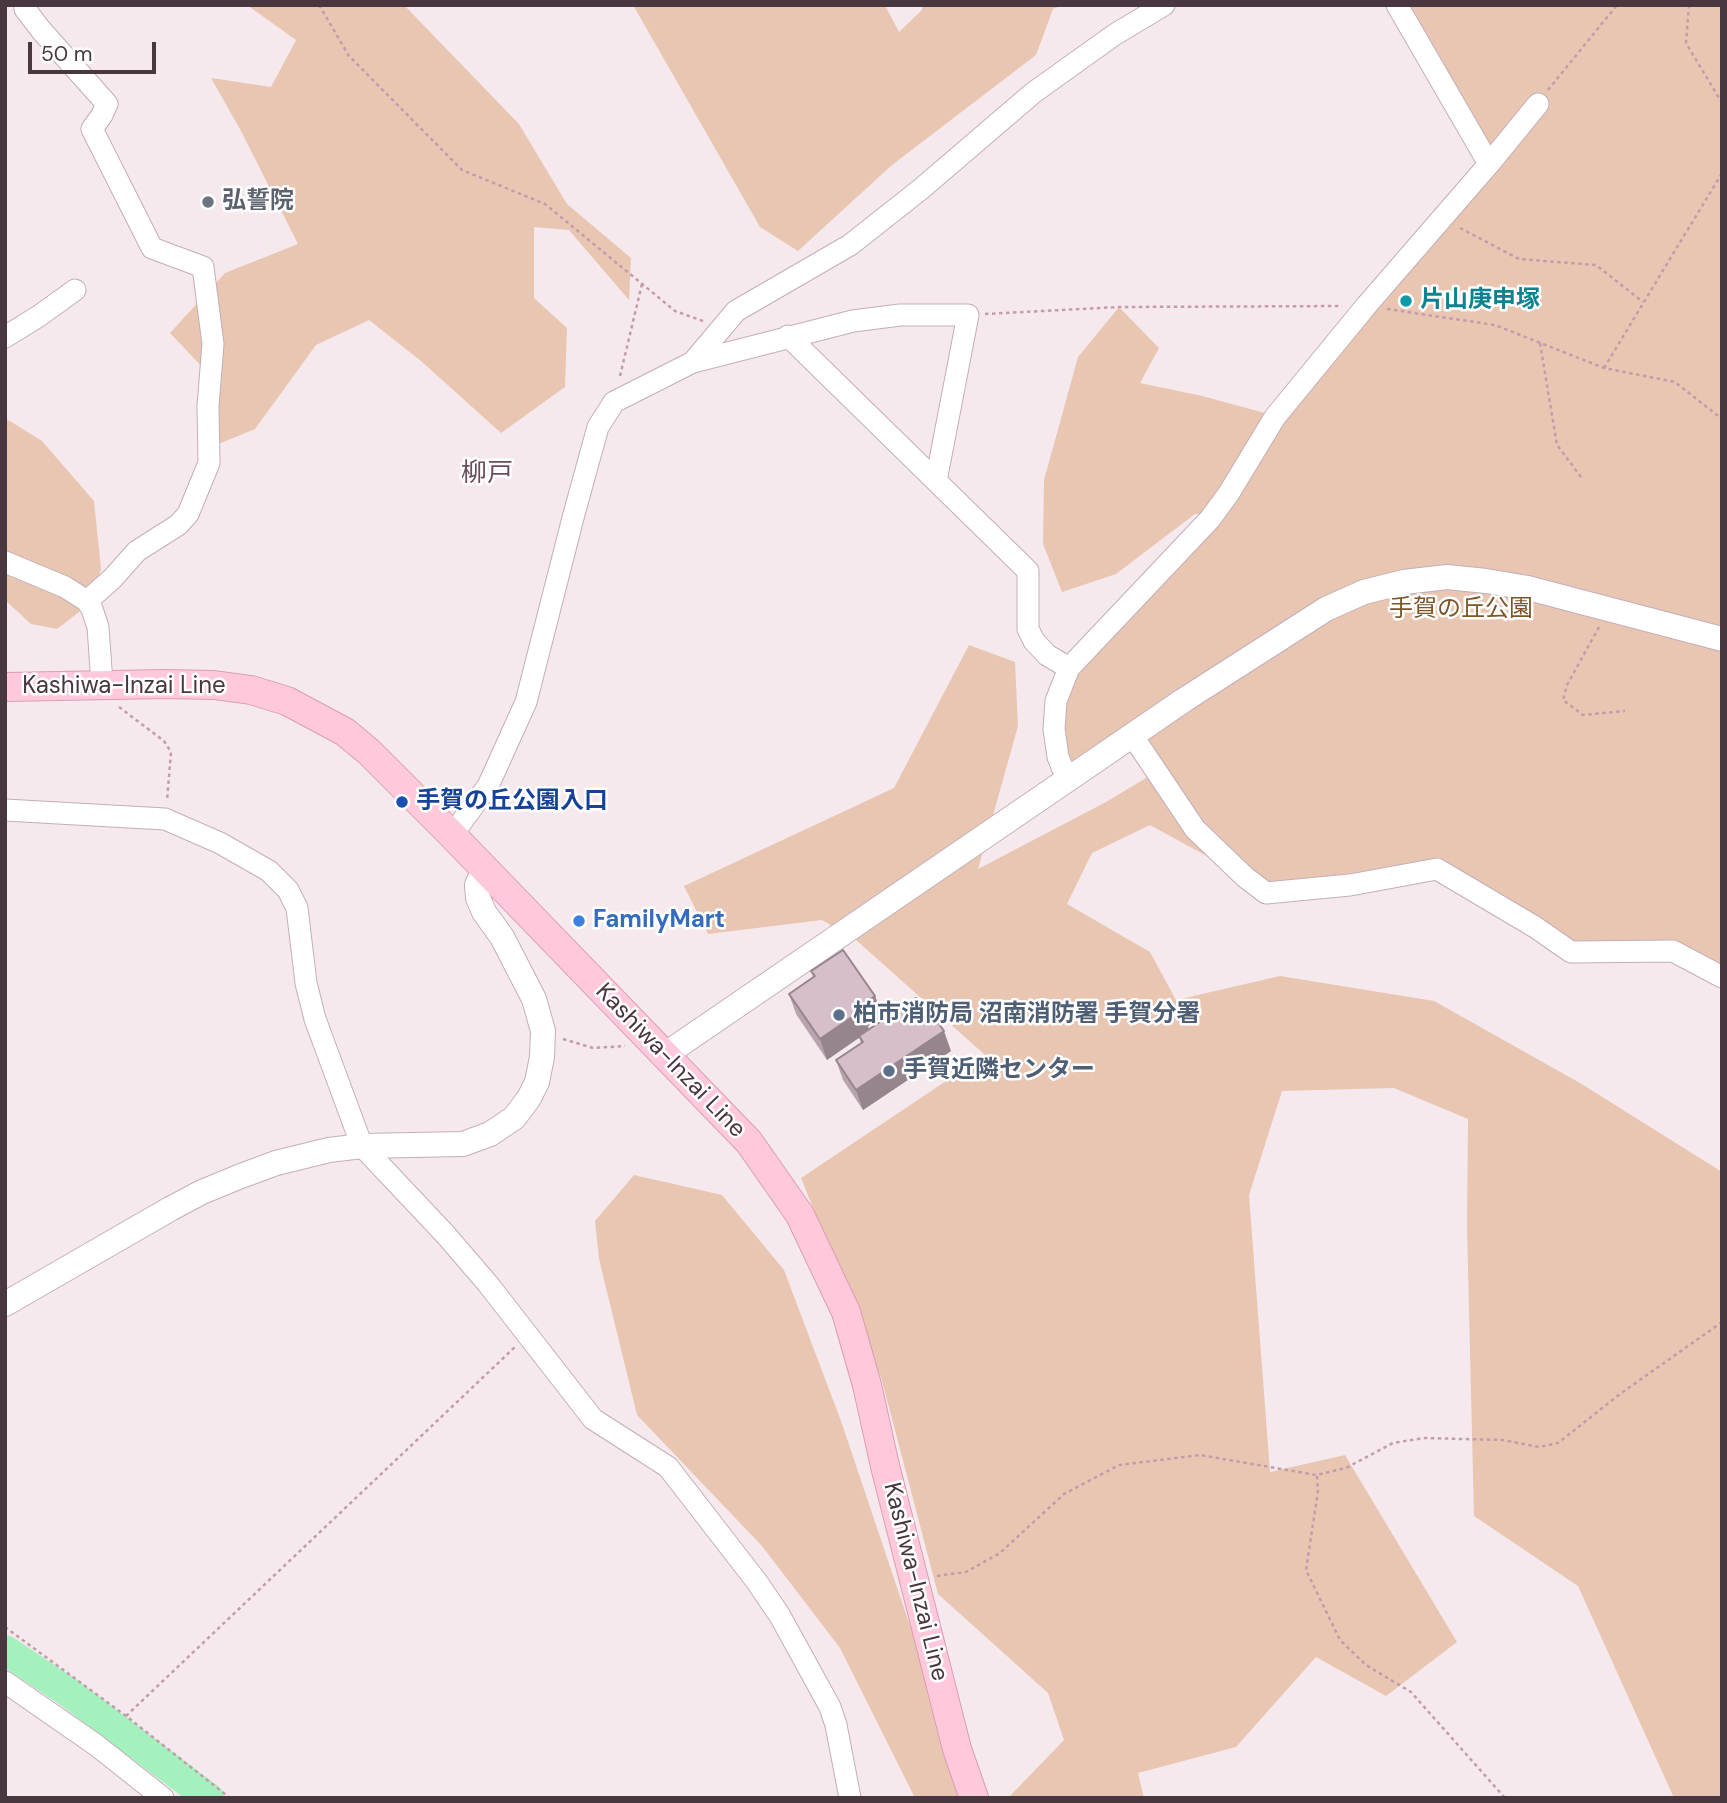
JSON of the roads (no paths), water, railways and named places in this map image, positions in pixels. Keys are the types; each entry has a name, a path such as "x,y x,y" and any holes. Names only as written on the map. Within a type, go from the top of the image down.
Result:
{"main road":[{"name":"Kashiwa-Inzai Line","path":"5,687 110,695 214,685 251,690 287,701 345,732 369,752 452,835 749,1142 800,1215 846,1312 864,1373 957,1749 974,1798"}],"street":[{"path":"25,5 25,9 41,30 107,104 92,129 152,248 203,267 213,344 208,406 209,463 188,514 178,525 137,551 112,579 87,601"},
{"path":"693,362 736,311 850,245 1033,93 1114,35 1164,5"},
{"path":"1398,5 1489,164"},
{"path":"1068,779 1058,757 1054,729 1056,701 1069,668 1210,519 1275,417 1538,104"},
{"path":"5,337 75,290"},
{"path":"452,835 488,786 526,702 573,514 598,427 614,402 693,362 788,336 853,321 900,315 968,315 936,481"},
{"path":"788,336 1028,571 1028,629 1034,641 1047,655 1069,668"},
{"path":"5,562 65,587 93,608 110,695"},
{"path":"659,1047 1282,636 1326,609 1364,592 1404,582 1447,577 1528,588 1722,639"},
{"path":"1132,735 1195,829 1245,877 1266,893 1350,885 1437,869 1535,927 1571,952 1672,951 1722,977"},
{"path":"5,810 165,818 220,843 269,871 288,890 297,908 306,983 315,1019 362,1146 445,1234 593,1419 668,1467 757,1582 830,1707 850,1798"},
{"path":"5,1304 202,1192 276,1163 329,1150 362,1146 463,1144 491,1134 514,1118 537,1082 543,1031 534,999 478,898 477,885 484,870"},
{"path":"5,1682 96,1745 163,1798"}],"waterway":[{"path":"5,1650 68,1692 209,1798"}],"place":[{"name":"弘誓院","path":"208,202"},
{"name":"片山庚申塚","path":"1406,301"},
{"name":"手賀の丘公園入口","path":"402,802"},
{"name":"FamilyMart","path":"579,921"},
{"name":"柏市消防局 沼南消防署 手賀分署","path":"839,1015"},
{"name":"手賀近隣センター","path":"889,1071"}],"district":[{"name":"柳戸","path":"487,474"}],"park label":[{"name":"手賀の丘公園","path":"1461,610"}]}
